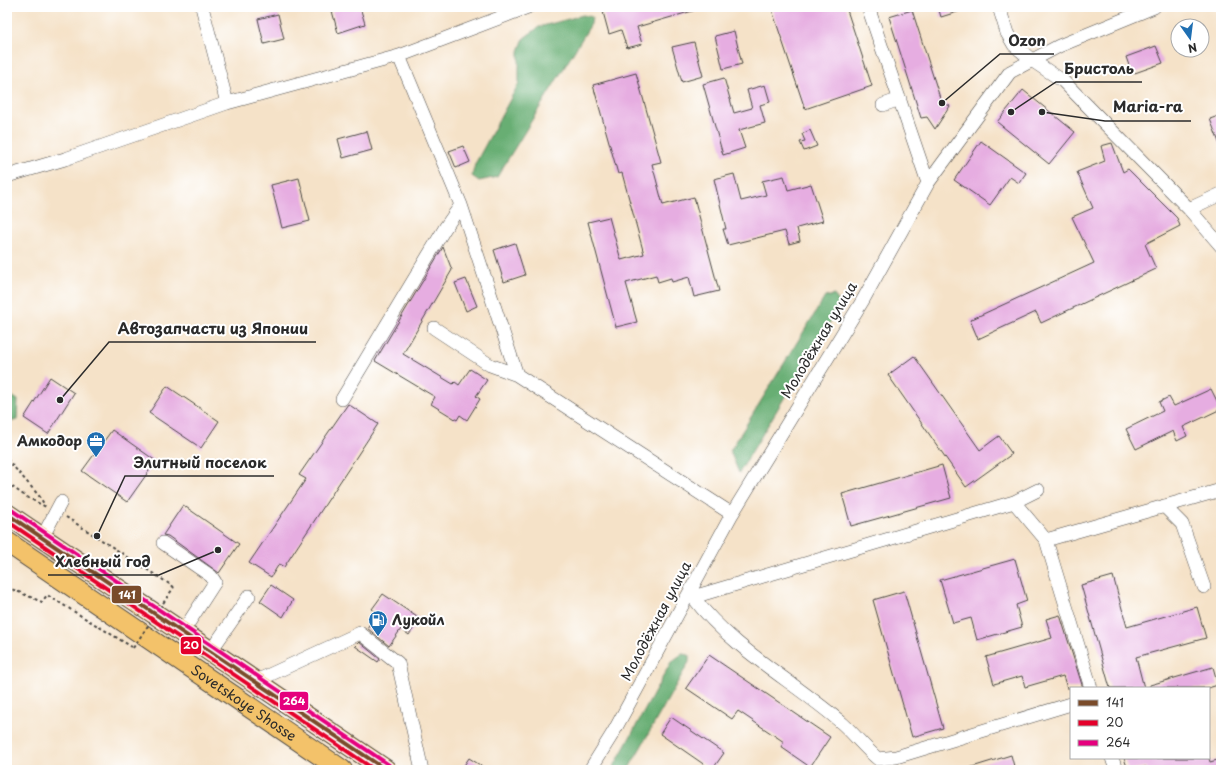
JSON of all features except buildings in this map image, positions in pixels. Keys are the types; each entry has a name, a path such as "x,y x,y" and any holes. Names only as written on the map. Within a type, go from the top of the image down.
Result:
{"highway":[{"name":"Sovetskoye Shosse","path":"7,514 386,770"},
{"name":"Sovetskoye Shosse","path":"7,542 342,770"}],"street":[{"path":"202,7 227,103"},
{"path":"7,176 227,103 399,56 528,7"},
{"path":"868,7 928,184"},
{"path":"999,7 1007,33 1014,46 1033,62 1063,81 1189,209 1221,246"},
{"name":"Молодёжная улица","path":"590,770 613,733 690,598 732,514 863,300 928,184 1010,72 1033,62 1058,46 1154,7"},
{"path":"399,56 461,205 517,375"},
{"path":"883,105 900,99"},
{"path":"1189,209 1221,194"},
{"path":"342,398 445,228 461,205"},
{"path":"434,328 490,365 517,375 732,514"},
{"path":"1038,490 1014,502 690,598 708,617 748,651 843,725 878,759 896,757 1070,704"},
{"path":"1046,540 1221,490"},
{"path":"1014,502 1046,540 1091,687"},
{"path":"1164,506 1182,524 1204,587"},
{"path":"42,538 53,510"},
{"path":"163,543 211,576 215,582 182,633"},
{"path":"210,652 249,596"},
{"path":"254,682 360,633 398,662 422,770"},
{"path":"1112,759 1116,770"}],"path":[{"path":"7,459 53,510"},
{"path":"7,483 53,510 174,587 133,648 47,595 42,602 7,587"}],"green space":[{"path":"583,15 592,17 591,24 497,177 479,181 472,176 475,164 519,83 519,51 524,38 539,27"},
{"path":"834,295 841,304 739,473 730,451 825,297"},
{"path":"7,393 18,400 17,420 7,423"},
{"path":"682,654 689,655 689,662 628,770 612,770 671,662"}],"transit line":[{"name":"264","path":"10,509 389,765"},
{"name":"141","path":"7,514 386,770"},
{"name":"20","path":"7,521 375,770"}],"place":[{"name":"Ozon","path":"942,103"},
{"name":"Бристоль","path":"1011,112"},
{"name":"Maria-ra","path":"1042,112"},
{"name":"Автозапчасти из Японии","path":"60,400"},
{"name":"Амкодор","path":"96,458"},
{"name":"Элитный поселок","path":"97,536"},
{"name":"Хлебный год","path":"218,550"},
{"name":"Лукойл","path":"378,637"}]}
